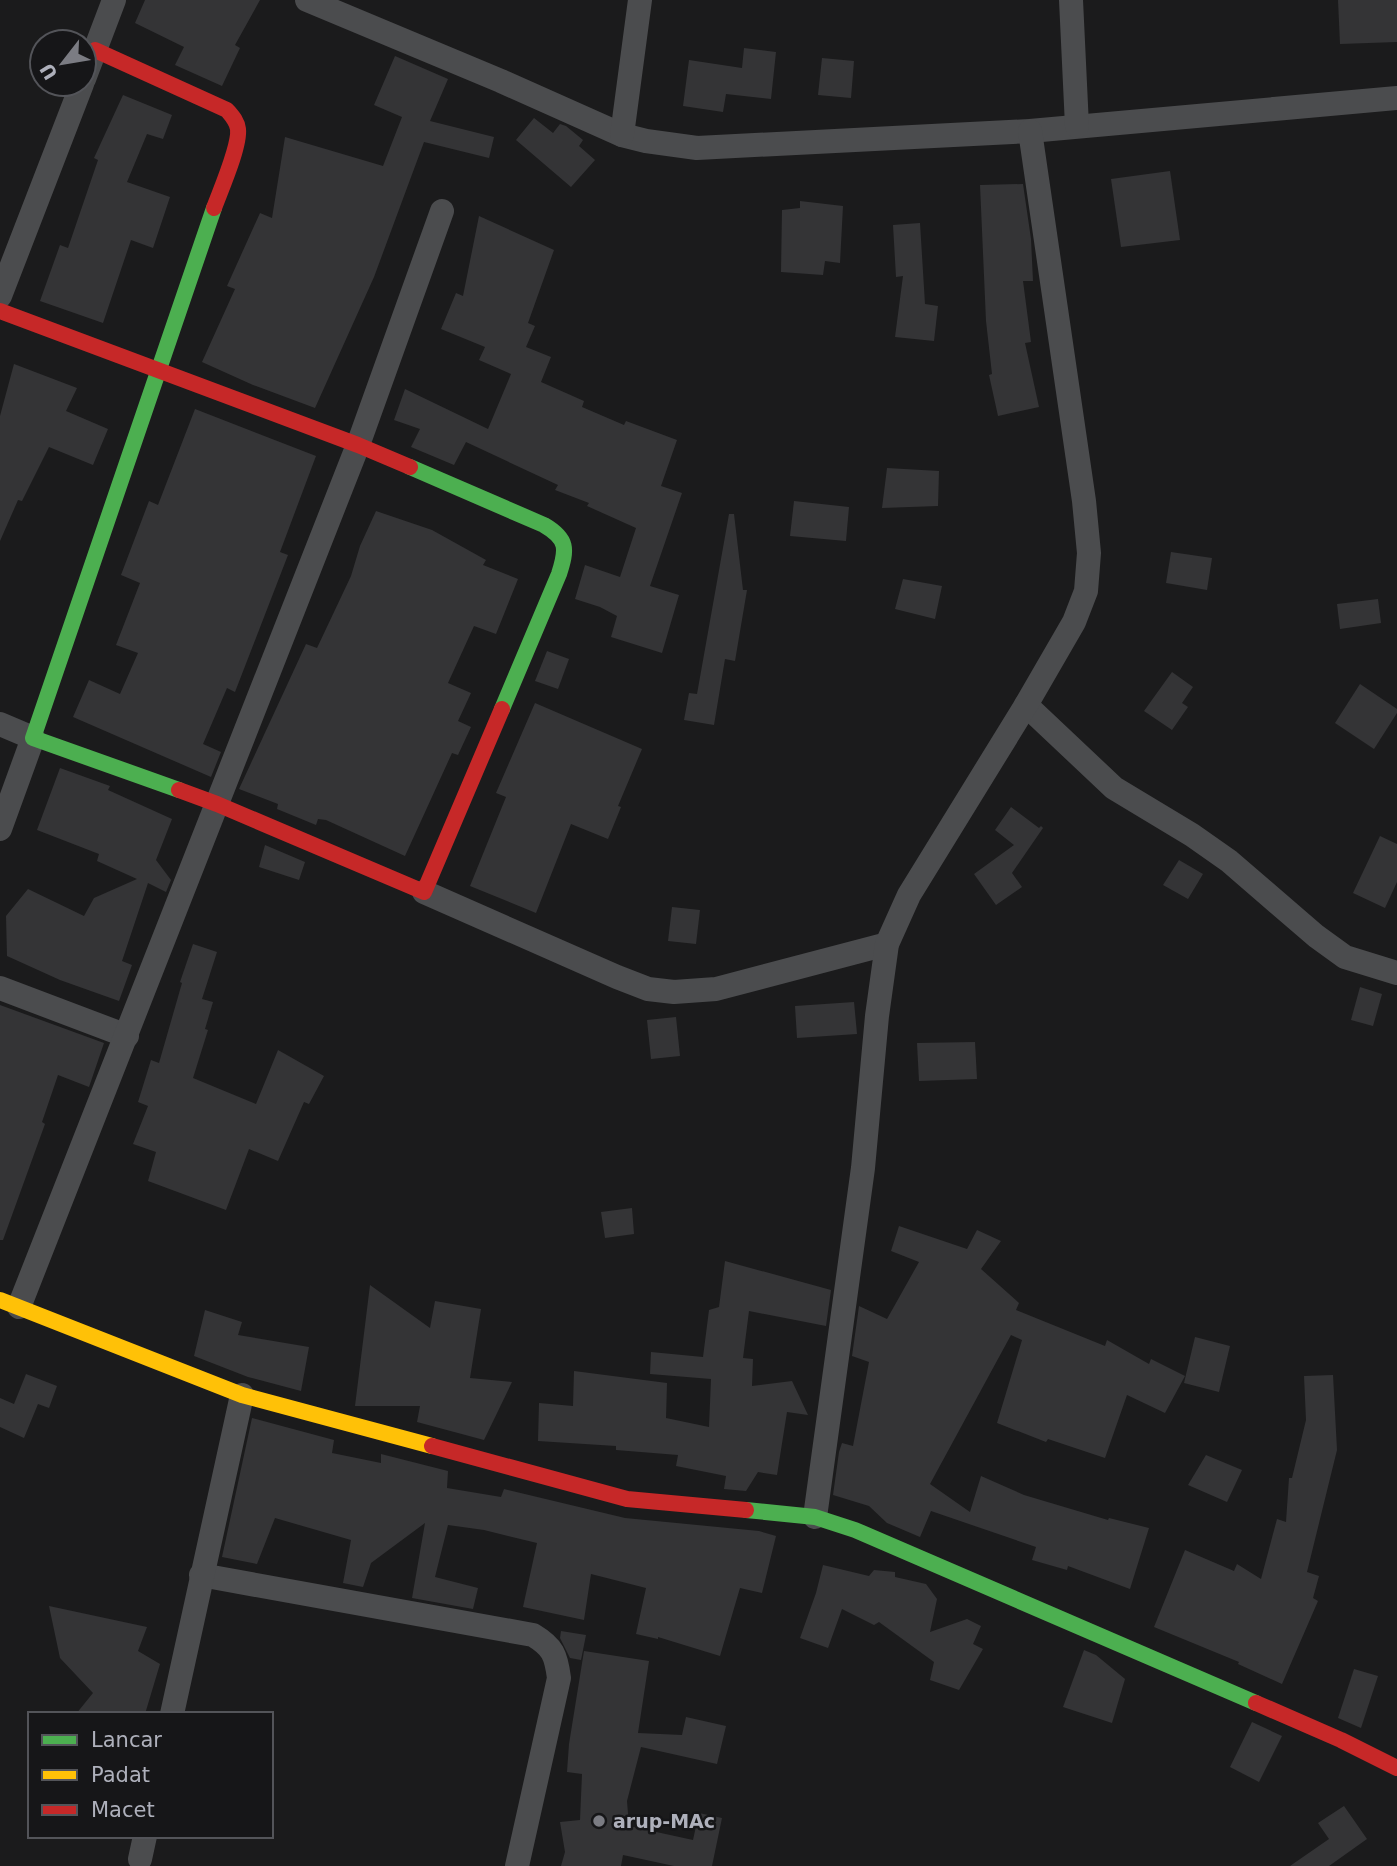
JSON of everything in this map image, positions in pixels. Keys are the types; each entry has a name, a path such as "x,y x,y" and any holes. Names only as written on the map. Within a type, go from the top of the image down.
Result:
{"street":[{"path":"98,42 114,0"},
{"path":"307,0 622,135 697,148 1030,131 1397,98"},
{"path":"622,135 640,0"},
{"path":"1071,0 1077,126"},
{"path":"0,828 238,139 239,127 236,118 227,110 98,51"},
{"path":"0,296 77,98"},
{"path":"815,1517 863,1168 877,1016 887,944 909,895 1026,705 1074,622 1086,591 1089,553 1082,488 1030,131"},
{"path":"442,211 358,445 127,1037 9,1303 242,1395 627,1499 815,1517 855,1530 1340,1740 1397,1768"},
{"path":"0,311 358,445 544,525 553,530 565,545 566,554 559,574 424,892"},
{"path":"1026,705 1114,788 1192,835 1229,861 1315,936 1345,957 1397,974"},
{"path":"0,724 217,804 648,989 674,992 716,989 887,944"},
{"path":"0,988 127,1037"},
{"path":"172,1712 242,1395"},
{"path":"201,1575 533,1635 547,1643 556,1660 559,1678 517,1866"}],"building":[{"path":"145,0 260,0 235,45 240,48 222,86 175,65 184,47 135,23"},
{"path":"1338,0 1397,0 1397,42 1340,44"},
{"path":"744,48 776,52 771,99 726,94 723,112 683,106 689,60 742,68"},
{"path":"395,56 448,79 430,121 494,137 489,158 424,142 374,277 315,408 202,362 235,289 227,286 260,213 272,218 285,137 383,166 402,117 374,105"},
{"path":"822,58 854,61 851,98 818,95"},
{"path":"123,95 172,115 163,139 147,134 127,182 170,197 153,248 131,240 103,323 40,301 60,245 68,248 98,160 94,158"},
{"path":"534,118 553,133 560,124 566,126 583,140 579,146 595,160 571,187 516,140"},
{"path":"1170,171 1180,240 1121,247 1111,179"},
{"path":"1023,184 1031,239 1033,281 1023,281 1031,342 1025,343 1039,407 998,416 989,375 992,374 986,321 980,185"},
{"path":"800,201 843,206 840,263 825,261 823,275 781,272 782,210 800,208"},
{"path":"479,216 554,250 528,323 535,326 526,347 551,357 541,382 584,401 582,407 624,425 626,421 677,440 661,486 682,493 650,586 679,595 662,653 611,637 617,616 575,599 585,565 620,577 636,528 587,506 589,503 555,490 558,485 466,442 454,465 411,447 420,429 394,420 405,389 488,429 511,374 479,360 485,347 441,329 456,293 463,296"},
{"path":"920,223 925,304 938,306 934,341 895,337 903,276 896,277 893,225"},
{"path":"14,364 77,388 66,411 108,429 93,465 49,447 22,501 18,500 0,541 0,416"},
{"path":"195,409 316,456 280,552 288,555 235,692 227,688 203,744 221,752 211,777 73,717 89,680 120,694 138,653 116,645 140,583 121,575 149,501 158,505"},
{"path":"887,468 939,471 938,506 882,508"},
{"path":"794,501 849,507 846,541 790,536"},
{"path":"376,511 432,530 486,560 483,565 518,579 496,634 474,626 448,683 471,693 458,721 471,727 458,755 452,753 405,856 326,820 318,819 316,825 277,809 278,804 239,789 306,644 317,648 351,576 360,546"},
{"path":"729,514 734,514 743,590 747,590 735,661 725,659 714,725 684,720 689,693 697,694"},
{"path":"1171,552 1212,558 1207,590 1166,583"},
{"path":"903,579 942,586 935,619 895,609"},
{"path":"1378,599 1381,623 1340,629 1337,604"},
{"path":"547,651 569,659 558,689 535,681"},
{"path":"1172,672 1193,687 1182,703 1188,707 1172,730 1144,711"},
{"path":"1360,684 1397,709 1374,749 1335,723"},
{"path":"535,703 642,749 618,806 621,807 608,839 571,824 536,913 470,886 506,797 496,793"},
{"path":"60,768 110,786 108,790 172,819 156,860 171,880 166,892 148,883 122,961 132,965 119,1001 60,980 7,956 6,916 28,889 84,916 94,898 137,879 97,861 99,854 37,830"},
{"path":"1011,807 1039,828 1043,828 1012,873 1022,887 996,905 974,874 1014,845 995,830"},
{"path":"1380,836 1397,844 1397,882 1385,908 1353,893"},
{"path":"265,845 305,862 299,880 259,867"},
{"path":"1179,860 1203,874 1188,899 1163,885"},
{"path":"672,907 700,910 696,944 668,941"},
{"path":"193,944 217,952 202,999 213,1002 205,1029 208,1030 193,1078 256,1104 278,1050 324,1076 309,1104 304,1102 278,1161 249,1149 226,1210 148,1181 156,1152 133,1144 148,1106 138,1102 151,1060 159,1063"},
{"path":"1360,987 1382,994 1373,1026 1351,1020"},
{"path":"854,1002 857,1034 797,1038 795,1006"},
{"path":"0,1005 104,1043 89,1087 58,1075 42,1122 45,1124 3,1240 0,1240"},
{"path":"676,1017 680,1056 651,1059 647,1020"},
{"path":"975,1042 977,1079 919,1081 917,1043"},
{"path":"632,1208 634,1234 605,1238 601,1212"},
{"path":"899,1226 967,1249 977,1230 1001,1241 981,1269 1019,1303 1016,1310 1105,1346 1107,1340 1149,1364 1151,1359 1185,1376 1165,1413 1127,1395 1105,1458 1048,1439 1046,1442 997,1423 1022,1340 1011,1335 930,1484 970,1512 981,1476 1024,1495 1108,1520 1109,1518 1149,1528 1130,1589 1068,1566 1067,1570 1032,1560 1036,1547 931,1511 920,1537 887,1523 869,1506 833,1495 842,1443 853,1446 869,1362 852,1356 859,1306 887,1319 919,1262 891,1251"},
{"path":"725,1261 831,1290 826,1326 749,1311 743,1358 753,1359 752,1386 792,1381 808,1415 787,1412 777,1475 758,1472 746,1491 724,1489 726,1476 676,1466 678,1455 616,1450 616,1446 538,1441 539,1403 573,1406 574,1371 667,1383 666,1418 709,1427 711,1379 650,1374 651,1352 703,1357 709,1310 719,1307"},
{"path":"370,1285 430,1328 435,1301 481,1309 470,1378 512,1382 484,1440 417,1422 420,1406 355,1406"},
{"path":"205,1310 242,1322 238,1335 309,1347 301,1391 248,1377 194,1356"},
{"path":"1195,1337 1230,1346 1219,1392 1184,1383"},
{"path":"26,1374 57,1386 49,1408 38,1404 24,1438 0,1427 0,1398 14,1404"},
{"path":"1333,1375 1337,1450 1307,1572 1319,1576 1313,1598 1318,1601 1282,1684 1238,1664 1239,1662 1154,1627 1185,1550 1234,1571 1237,1564 1261,1579 1277,1519 1286,1522 1289,1478 1292,1478 1306,1420 1304,1376"},
{"path":"252,1418 334,1440 332,1453 381,1463 381,1454 448,1471 447,1488 501,1497 504,1489 625,1518 759,1531 776,1536 762,1593 740,1588 720,1656 658,1637 636,1634 646,1588 591,1574 584,1620 523,1607 537,1543 484,1530 448,1525 435,1577 478,1588 473,1609 412,1598 425,1523 371,1563 363,1587 343,1583 351,1540 275,1518 257,1564 222,1557"},
{"path":"1206,1455 1242,1470 1227,1502 1188,1485"},
{"path":"823,1565 869,1576 874,1570 895,1572 895,1577 926,1584 937,1599 930,1632 967,1619 981,1626 973,1644 983,1649 959,1690 930,1680 934,1662 879,1622 874,1625 842,1609 828,1648 800,1638"},
{"path":"49,1606 147,1627 138,1651 160,1664 146,1712 78,1712 93,1693 60,1658"},
{"path":"561,1631 586,1635 581,1660 570,1658 560,1638"},
{"path":"1084,1650 1096,1655 1125,1679 1112,1723 1063,1707"},
{"path":"584,1651 649,1661 638,1733 682,1735 686,1717 726,1726 717,1764 641,1747 627,1801 629,1826 693,1840 699,1813 722,1818 712,1866 674,1866 623,1855 621,1866 561,1866 565,1852 560,1822 580,1820 582,1774 567,1772"},
{"path":"1354,1669 1378,1676 1361,1728 1338,1718"},
{"path":"1252,1722 1282,1736 1259,1782 1230,1767"},
{"path":"1344,1806 1367,1839 1329,1866 1290,1866 1329,1839 1318,1823"}],"traffic: fast":[{"path":"179,790 33,738 214,208"},
{"path":"410,467 544,525 558,535 564,545 559,574 502,709"},
{"path":"746,1510 815,1517 855,1530 1256,1703"}],"traffic: slow":[{"path":"0,1300 242,1395 432,1446"}],"traffic: jam":[{"path":"98,51 227,110 237,124 238,136 214,208"},
{"path":"0,311 410,467"},
{"path":"179,790 424,892 502,709"},
{"path":"432,1446 627,1499 746,1510"},
{"path":"1256,1703 1397,1768"}],"place":[{"name":"arup-MAc","path":"599,1821"}]}
